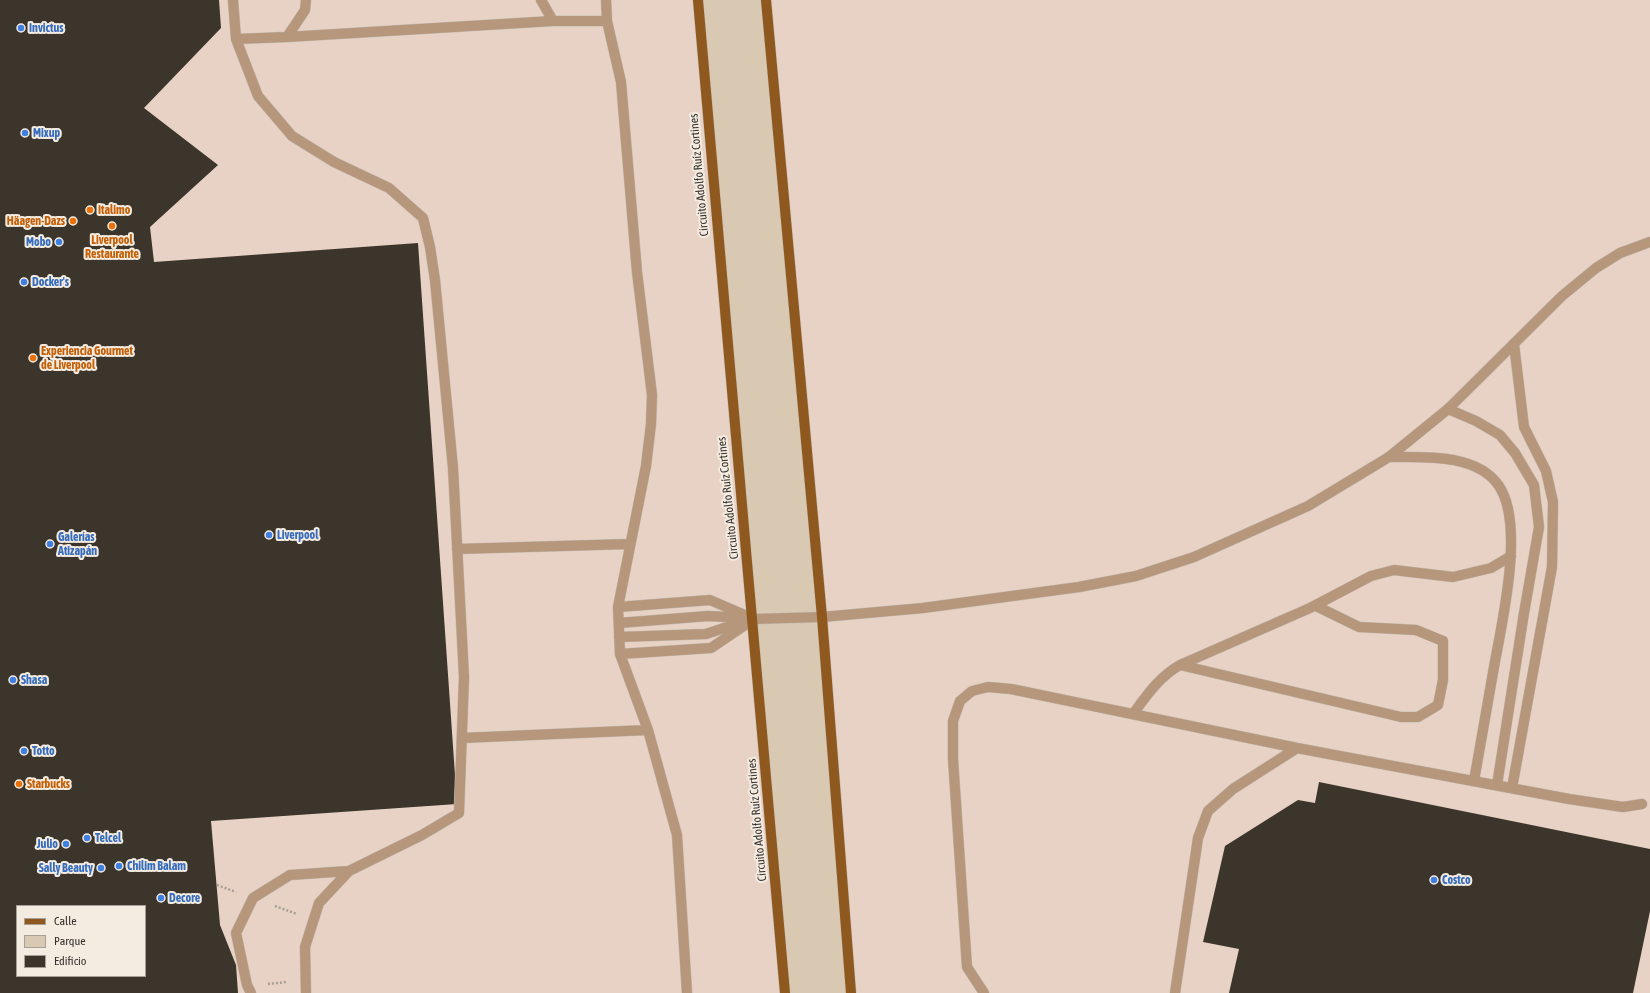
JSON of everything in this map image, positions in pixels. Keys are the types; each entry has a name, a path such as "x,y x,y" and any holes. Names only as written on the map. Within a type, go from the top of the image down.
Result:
{"main road":[{"name":"Circuito Adolfo Ruíz Cortines","path":"698,0 728,362 754,619 785,993"},
{"path":"766,0 822,617 852,993"}],"street":[{"path":"233,0 236,39 258,96 292,136 334,162 389,188 423,218 430,247 435,280 449,411 464,677 459,813 422,834 348,871 319,903 305,947 306,993"},
{"path":"287,37 305,10 306,0"},
{"path":"541,0 553,21"},
{"path":"606,0 607,20 621,82 637,272 652,395 651,424 646,466 618,606 620,654 648,730 677,835 687,993"},
{"path":"236,39 553,21 607,20"},
{"path":"619,623 708,616 754,619 822,617 923,608 1079,587 1136,576 1194,557 1308,506 1389,457 1448,409 1562,296 1596,268 1620,253 1650,242"},
{"path":"1512,788 1552,566 1553,502 1546,471 1524,427 1514,344"},
{"path":"1448,409 1476,421 1500,435 1515,453 1534,485 1539,527 1497,785"},
{"path":"1389,457 1423,457 1452,460 1473,465 1499,486 1508,507 1511,556 1510,574 1474,781"},
{"path":"457,549 630,544"},
{"path":"1133,714 1156,684 1167,673 1180,665 1316,606 1371,576 1394,570 1453,577 1491,568 1511,556"},
{"path":"618,606 710,600 754,619"},
{"path":"1180,665 1402,718 1418,718 1438,705 1443,680 1443,641 1416,630 1359,627 1316,606"},
{"path":"619,637 706,634 754,619"},
{"path":"620,654 711,648 754,619"},
{"path":"984,993 967,967 953,759 953,720 960,701 972,691 988,688 1011,689 1297,748 1512,788 1623,807 1642,804"},
{"path":"462,738 648,730"},
{"path":"1175,993 1198,838 1208,812 1233,789 1297,748"},
{"path":"249,989 236,933 253,898 290,875 348,871"}],"path":[{"path":"249,989 305,981"}],"shaded area":[{"path":"0,0 1650,0 1650,993 0,993"}],"green space":[{"path":"698,0 766,0 851,993 785,993"}],"building":[{"path":"0,0 219,0 221,28 144,108 218,165 150,227 154,262 418,243 457,804 211,821 220,925 236,965 238,993 0,993"},
{"name":"Costco","path":"1319,782 1650,849 1650,911 1633,993 1229,993 1239,949 1203,942 1225,846 1298,800 1315,803"}],"place":[{"name":"Invictus","path":"21,28"},
{"name":"Mixup","path":"25,133"},
{"name":"Italimo","path":"90,210"},
{"name":"Häagen-Dazs","path":"73,221"},
{"name":"Liverpool Restaurante","path":"112,226"},
{"name":"Mobo","path":"59,242"},
{"name":"Docker's","path":"24,282"},
{"name":"Experiencia Gourmet de Liverpool","path":"33,358"},
{"name":"Liverpool","path":"269,535"},
{"name":"Galerías Atizapán","path":"50,544"},
{"name":"Shasa","path":"13,680"},
{"name":"Totto","path":"24,751"},
{"name":"Starbucks","path":"19,784"},
{"name":"Telcel","path":"87,838"},
{"name":"Julio","path":"66,844"},
{"name":"Chilim Balam","path":"119,866"},
{"name":"Sally Beauty","path":"101,868"},
{"name":"Costco","path":"1434,880"},
{"name":"Decore","path":"161,898"}]}
